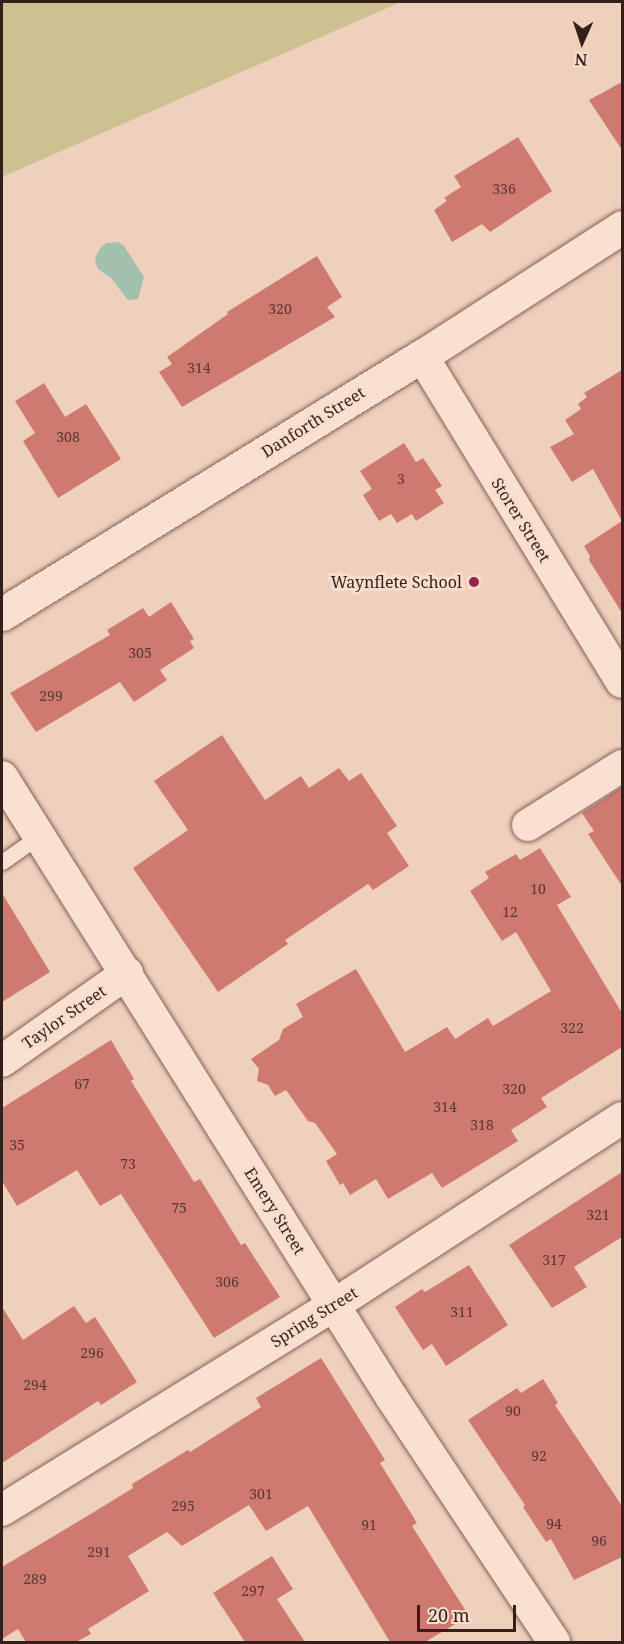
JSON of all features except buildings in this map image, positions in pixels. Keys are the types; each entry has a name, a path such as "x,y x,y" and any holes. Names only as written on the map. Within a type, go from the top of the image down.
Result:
{"street":[{"name":"Danforth Street","path":"2,614 422,356 622,227"},
{"name":"Storer Street","path":"422,356 622,682"},
{"path":"528,825 622,766"},
{"name":"Emery Street","path":"2,777 392,1398 554,1642"},
{"name":"Taylor Street","path":"2,1061 127,973"},
{"name":"Spring Street","path":"2,1510 334,1305 622,1118"}],"lane":[{"path":"2,862 39,836"}],"shaded area":[{"path":"2,2 401,2 2,177"},
{"path":"118,242 124,246 144,277 138,299 128,300 111,278 98,269 96,264 95,258 101,247 107,243"}],"place":[{"name":"Waynflete School","path":"474,582"}]}
